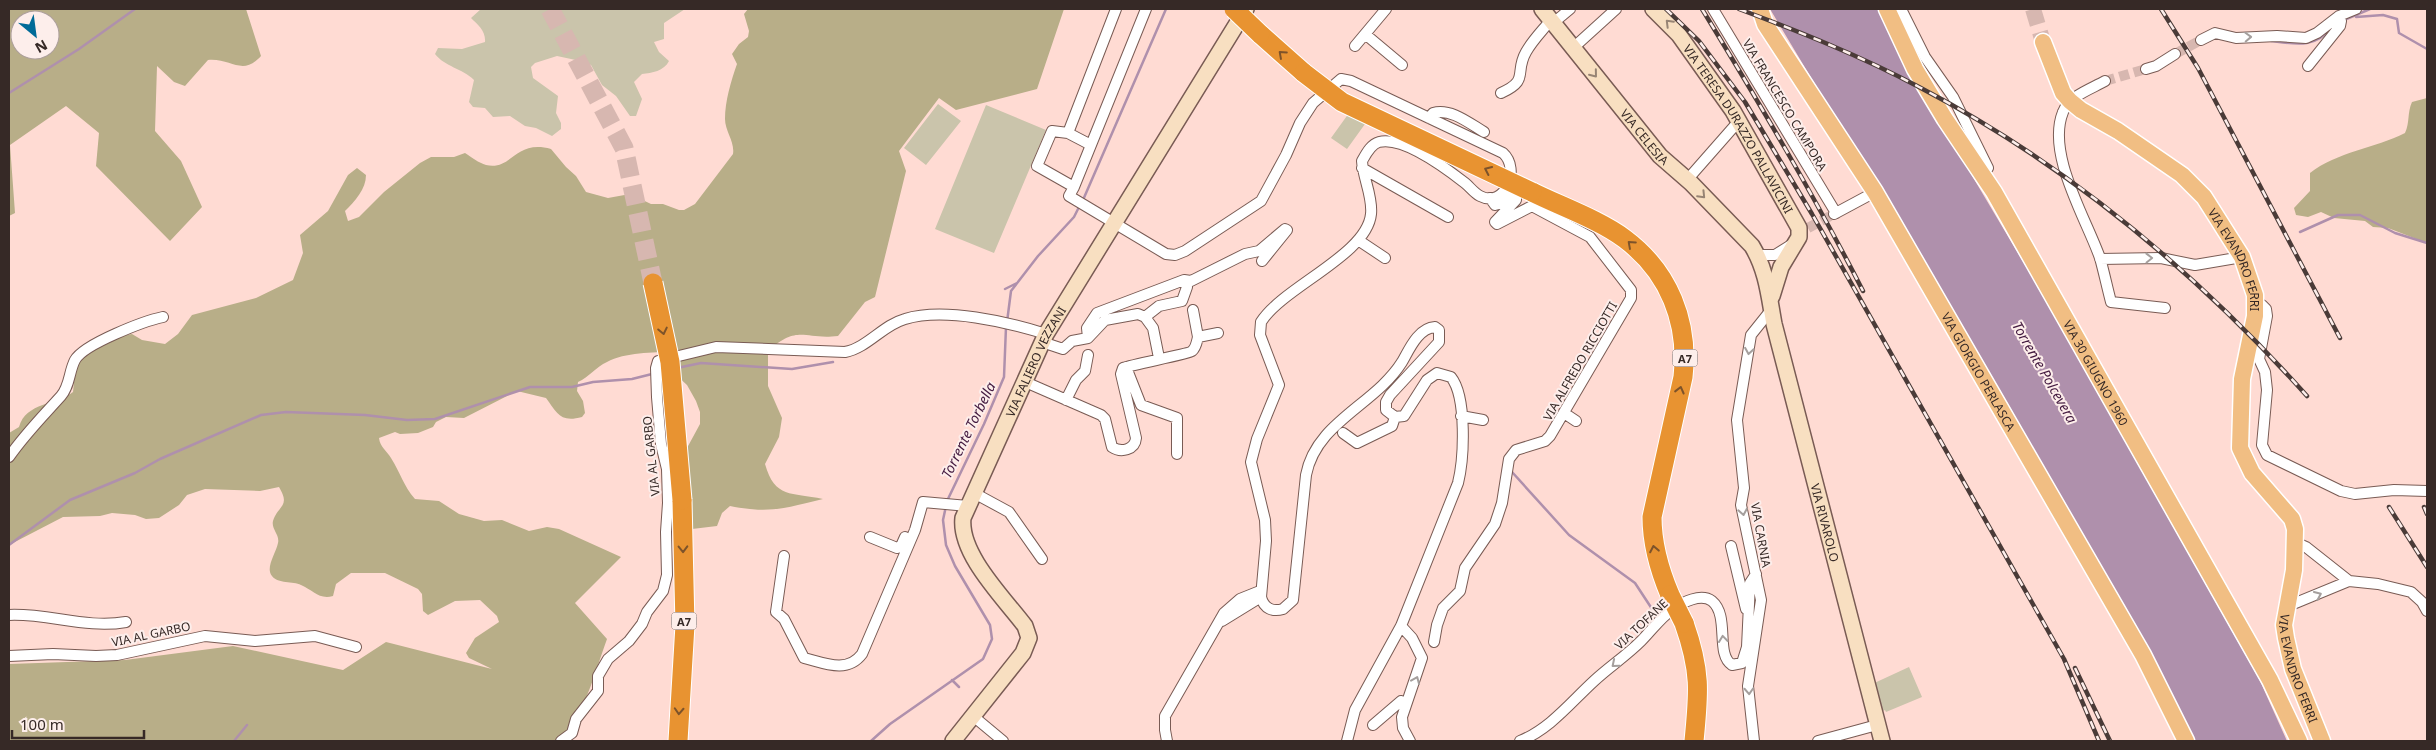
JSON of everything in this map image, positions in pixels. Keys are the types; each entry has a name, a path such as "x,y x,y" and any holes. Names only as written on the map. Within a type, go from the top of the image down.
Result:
{"highway":[{"name":"A7","path":"1234,9 1304,73 1342,102 1608,228 1625,239 1649,261 1663,279 1679,316 1685,357 1683,377 1652,517 1652,536 1656,558 1695,654 1698,674 1698,698 1694,741"},
{"name":"A7","path":"653,283 670,362 682,500 684,625 678,741"}],"main road":[{"name":"VIA FALIERO VEZZANI","path":"953,741 1023,653 1029,638 1025,626 971,555 965,544 962,529 966,502 1044,338 1246,9"},
{"name":"VIA CELESIA","path":"1542,9 1551,23 1660,156 1687,180 1752,246 1758,255"},
{"name":"VIA TERESA DURAZZO PALLAVICINI","path":"1653,9 1671,25 1684,41 1738,122 1798,239"},
{"name":"VIA GIORGIO PERLASCA","path":"1756,9 1763,16 1875,192 2138,646 2186,741"},
{"name":"VIA 30 GIUGNO 1960","path":"1887,9 1915,69 1994,192 2270,680 2299,741"},
{"name":"VIA EVANDRO FERRI","path":"2043,42 2063,93 2070,101 2182,175 2213,209 2242,257 2252,283 2255,316 2242,379 2240,448 2252,473 2292,519 2297,544 2293,579 2284,625 2293,669 2322,741"},
{"name":"VIA RIVAROLO","path":"1771,306 1778,275 1798,239"},
{"name":"VIA RIVAROLO","path":"1758,255 1763,268 1771,306 1882,741"}],"street":[{"path":"1068,133 1116,9"},
{"path":"1146,9 1092,145 1069,196 1166,254 1175,255 1185,251 1261,201 1286,155 1300,123 1313,103 1341,79 1351,81 1503,153 1509,158 1512,166 1510,182 1501,194 1490,198 1480,196 1439,164 1395,142 1378,142 1368,149 1362,161 1371,215 1366,232 1287,296 1261,322 1260,335 1280,385 1257,439 1251,462 1265,520 1266,541 1261,594 1267,608 1275,610 1284,609 1293,600 1306,475 1310,458 1319,443 1341,421 1388,381 1422,333 1429,328 1437,328 1440,337 1436,345 1387,399 1386,410 1396,417"},
{"path":"1355,46 1386,9"},
{"path":"1501,93 1518,82 1524,55 1551,23 1570,9"},
{"path":"1573,48 1616,9"},
{"name":"VIA FRANCESCO CAMPORA","path":"1713,9 1835,214 1875,192"},
{"path":"1900,9 1925,57 1953,97 1988,168"},
{"path":"2201,40 2215,33 2236,38 2277,36 2306,38 2317,33 2339,16 2356,9"},
{"path":"2308,66 2340,26 2339,16"},
{"path":"1365,34 1402,65"},
{"path":"2146,69 2156,66 2175,54"},
{"path":"2105,81 2070,101 2063,112 2059,131 2062,160 2100,259 2111,302 2165,308"},
{"path":"1429,118 1433,113 1440,111 1452,114 1484,132"},
{"path":"1687,180 1738,122"},
{"path":"1074,187 1037,166 1052,131 1068,133 1092,145"},
{"path":"1362,168 1448,217"},
{"name":"VIA ALFREDO RICCIOTTI","path":"1434,642 1443,608 1460,591 1465,568 1496,524 1502,503 1508,459 1516,450 1549,438 1631,298 1631,290 1590,237 1532,206 1497,224 1495,222 1516,200 1516,196 1514,194 1503,203 1495,205 1490,198"},
{"path":"1088,338 1087,328 1097,314 1184,280 1191,281 1245,254 1259,250 1287,230 1262,261"},
{"path":"1758,255 1766,257 1775,255 1798,239"},
{"path":"1358,240 1385,258"},
{"path":"2100,259 2161,258 2195,265 2242,257"},
{"path":"1023,381 1104,416 1112,447 1116,450 1127,449 1133,446 1136,438 1121,371 1126,367 1193,351 1198,336 1187,307 1187,287"},
{"path":"2255,305 2262,305 2267,312 2267,325 2259,359 2267,379 2262,445 2267,455 2341,491 2355,494 2394,490 2427,491"},
{"path":"1145,317 1159,306 1187,307"},
{"name":"VIA CARNIA","path":"1754,741 1748,686 1761,600 1741,505 1744,488 1737,420 1751,335 1771,306"},
{"path":"1044,338 1063,349 1072,341 1088,338 1105,320 1138,314 1145,317 1155,332 1159,358"},
{"name":"VIA AL GARBO","path":"561,741 572,733 576,719 598,691 598,676 608,659 637,632 647,612 663,591 665,583 668,502 657,396 656,368 658,361 716,346 845,352 853,350 905,319 918,317 957,315 1018,325 1044,338"},
{"path":"9,457 29,430 63,394 71,368 82,352 139,323 163,317"},
{"path":"1198,336 1218,333"},
{"path":"1066,400 1076,380 1085,371 1088,355"},
{"path":"1126,367 1141,405 1177,418 1177,454"},
{"path":"1342,433 1357,443 1392,426 1396,417 1405,414 1427,380 1440,372 1449,376 1455,382 1464,434 1463,461 1458,483 1401,626 1355,710 1347,741"},
{"path":"1564,413 1576,420"},
{"path":"1461,416 1483,420"},
{"path":"784,556 776,612 784,619 804,658 842,667 850,666 862,654 915,530 923,502 966,502 1009,512 1042,559"},
{"path":"870,537 899,548 906,533 910,530 915,530"},
{"path":"2297,544 2306,547 2349,581"},
{"name":"VIA TOFANE","path":"1731,546 1750,619"},
{"name":"VIA TOFANE","path":"1520,741 1543,728 1629,652 1674,608 1697,598 1712,601 1717,608 1721,618 1726,658 1732,665 1740,664 1744,659 1750,619 1750,583 1756,574"},
{"path":"2286,607 2349,581 2378,584 2411,592 2422,602 2427,611"},
{"path":"1167,741 1164,730 1165,716 1218,625 1261,594"},
{"path":"9,615 56,617 97,625 126,622"},
{"path":"1401,626 1412,638 1422,658 1402,717 1403,728 1410,741"},
{"name":"VIA AL GARBO","path":"9,656 53,654 117,655 205,636 255,641 315,636 356,647"},
{"path":"1373,725 1401,701"},
{"path":"973,716 1003,741"},
{"path":"1818,741 1877,725"}],"shaded area":[{"path":"9,9 246,9 261,56 254,62 242,66 224,61 208,60 185,86 174,82 157,66 155,131 181,161 202,207 170,241 96,166 99,133 66,106 10,145 15,213 9,216"},
{"path":"481,9 685,9 664,23 664,39 654,42 659,52 669,61 667,64 657,71 642,74 634,82 642,99 636,116 630,116 616,96 602,85 591,65 557,56 535,63 531,67 533,78 558,96 556,113 561,123 561,129 552,136 536,128 525,126 510,116 493,117 485,108 473,107 469,102 474,80 444,62 435,54 438,48 462,49 485,42 483,31 471,18"},
{"path":"748,9 1064,9 1037,89 956,110 939,98 899,151 906,171 875,297 865,302 838,336 795,335 778,343 768,351 768,386 782,418 779,437 765,464 769,475 779,489 793,494 823,499 767,510 730,506 722,513 717,526 692,529 687,448 700,424 700,412 696,401 687,385 675,374 673,351 622,356 603,364 578,382 577,391 583,401 585,413 582,417 575,419 564,418 556,412 546,398 517,391 464,418 446,417 436,422 433,427 418,433 400,434 395,432 379,438 415,499 439,501 459,514 484,521 502,520 529,531 547,527 559,529 621,557 575,603 607,639 582,707 567,731 558,741 9,741 9,664 125,660 233,646 343,670 386,642 492,669 469,658 466,653 475,638 499,622 497,616 480,600 455,601 428,615 423,611 422,594 418,589 385,573 351,573 336,584 333,596 328,597 320,596 298,584 275,579 270,573 270,565 278,540 273,527 273,521 284,502 279,487 260,491 205,489 187,495 179,505 159,518 146,519 135,515 112,513 100,516 63,517 9,545 9,433 19,427 28,413 35,408 73,392 76,364 82,355 132,334 142,340 165,344 178,334 192,315 256,298 293,280 303,253 300,235 328,211 348,175 357,168 366,175 366,180 359,194 345,211 348,221 359,217 384,192 420,163 431,157 454,157 465,153 483,164 495,166 502,164 521,151 539,147 551,149 576,176 586,192 608,198 630,194 651,204 663,204 679,210 684,210 695,204 733,154 733,145 725,123 725,112 737,64 732,54 739,44 748,37 749,31 744,14"},
{"path":"2427,98 2427,243 2388,228 2373,227 2365,221 2334,218 2321,212 2308,217 2296,215 2294,208 2310,191 2310,173 2332,160 2405,133 2412,102"},
{"path":"938,104 961,121 926,165 904,148"},
{"path":"986,105 1046,130 994,253 935,229"},
{"path":"1349,113 1365,124 1347,149 1331,138"},
{"path":"1909,667 1922,697 1886,712 1885,710 1878,713 1870,685"}],"water":[{"name":"Torrente Polcevera","path":"1770,9 1878,9 1907,66 2038,287 2260,681 2287,741 2191,741 2011,409 1887,196 1825,101"}],"waterway":[{"path":"9,93 79,49 135,9"},
{"name":"Torrente Torbella","path":"1083,200 1166,9"},
{"path":"2344,20 2370,9"},
{"path":"2356,17 2383,15 2397,19 2399,33 2427,49"},
{"path":"2271,41 2296,44 2312,42 2319,39 2332,27"},
{"name":"Torrente Torbella","path":"1007,322 1011,291 1038,256 1074,217 1080,205"},
{"path":"2300,232 2338,215 2360,215 2395,233 2427,243"},
{"name":"Torrente Torbella","path":"1005,289 1017,283"},
{"name":"Torrente Torbella","path":"947,501 1004,377 1006,327"},
{"path":"677,368 701,363 792,369 833,362"},
{"path":"9,545 70,500 135,473 160,459 261,415 286,412 365,415 407,420 435,419 530,387 572,387 593,382 632,379 652,374"},
{"path":"1512,472 1569,535 1635,583 1656,615"},
{"name":"Torrente Torbella","path":"871,741 890,724 983,659 992,639 990,625 955,566 946,545 943,520 946,506"},
{"path":"952,680 959,687"},
{"path":"234,741 247,725"}],"tunnel":[{"path":"550,9 624,148 653,283"},
{"path":"2033,9 2043,42"},
{"path":"2175,54 2201,40"},
{"path":"2105,81 2146,69"},
{"path":"1808,228 1834,214"}],"railway":[{"path":"1666,9 1699,41 1745,102 1812,214 2064,659 2099,741"},
{"path":"1702,9 1785,148 1863,291"},
{"path":"1739,9 1875,65 1974,118 2027,151 2078,186 2174,264 2220,306 2307,396"},
{"path":"2161,9 2198,68 2340,338"},
{"path":"2389,507 2427,567"},
{"path":"2424,507 2427,514"},
{"path":"2075,668 2110,741"}]}
